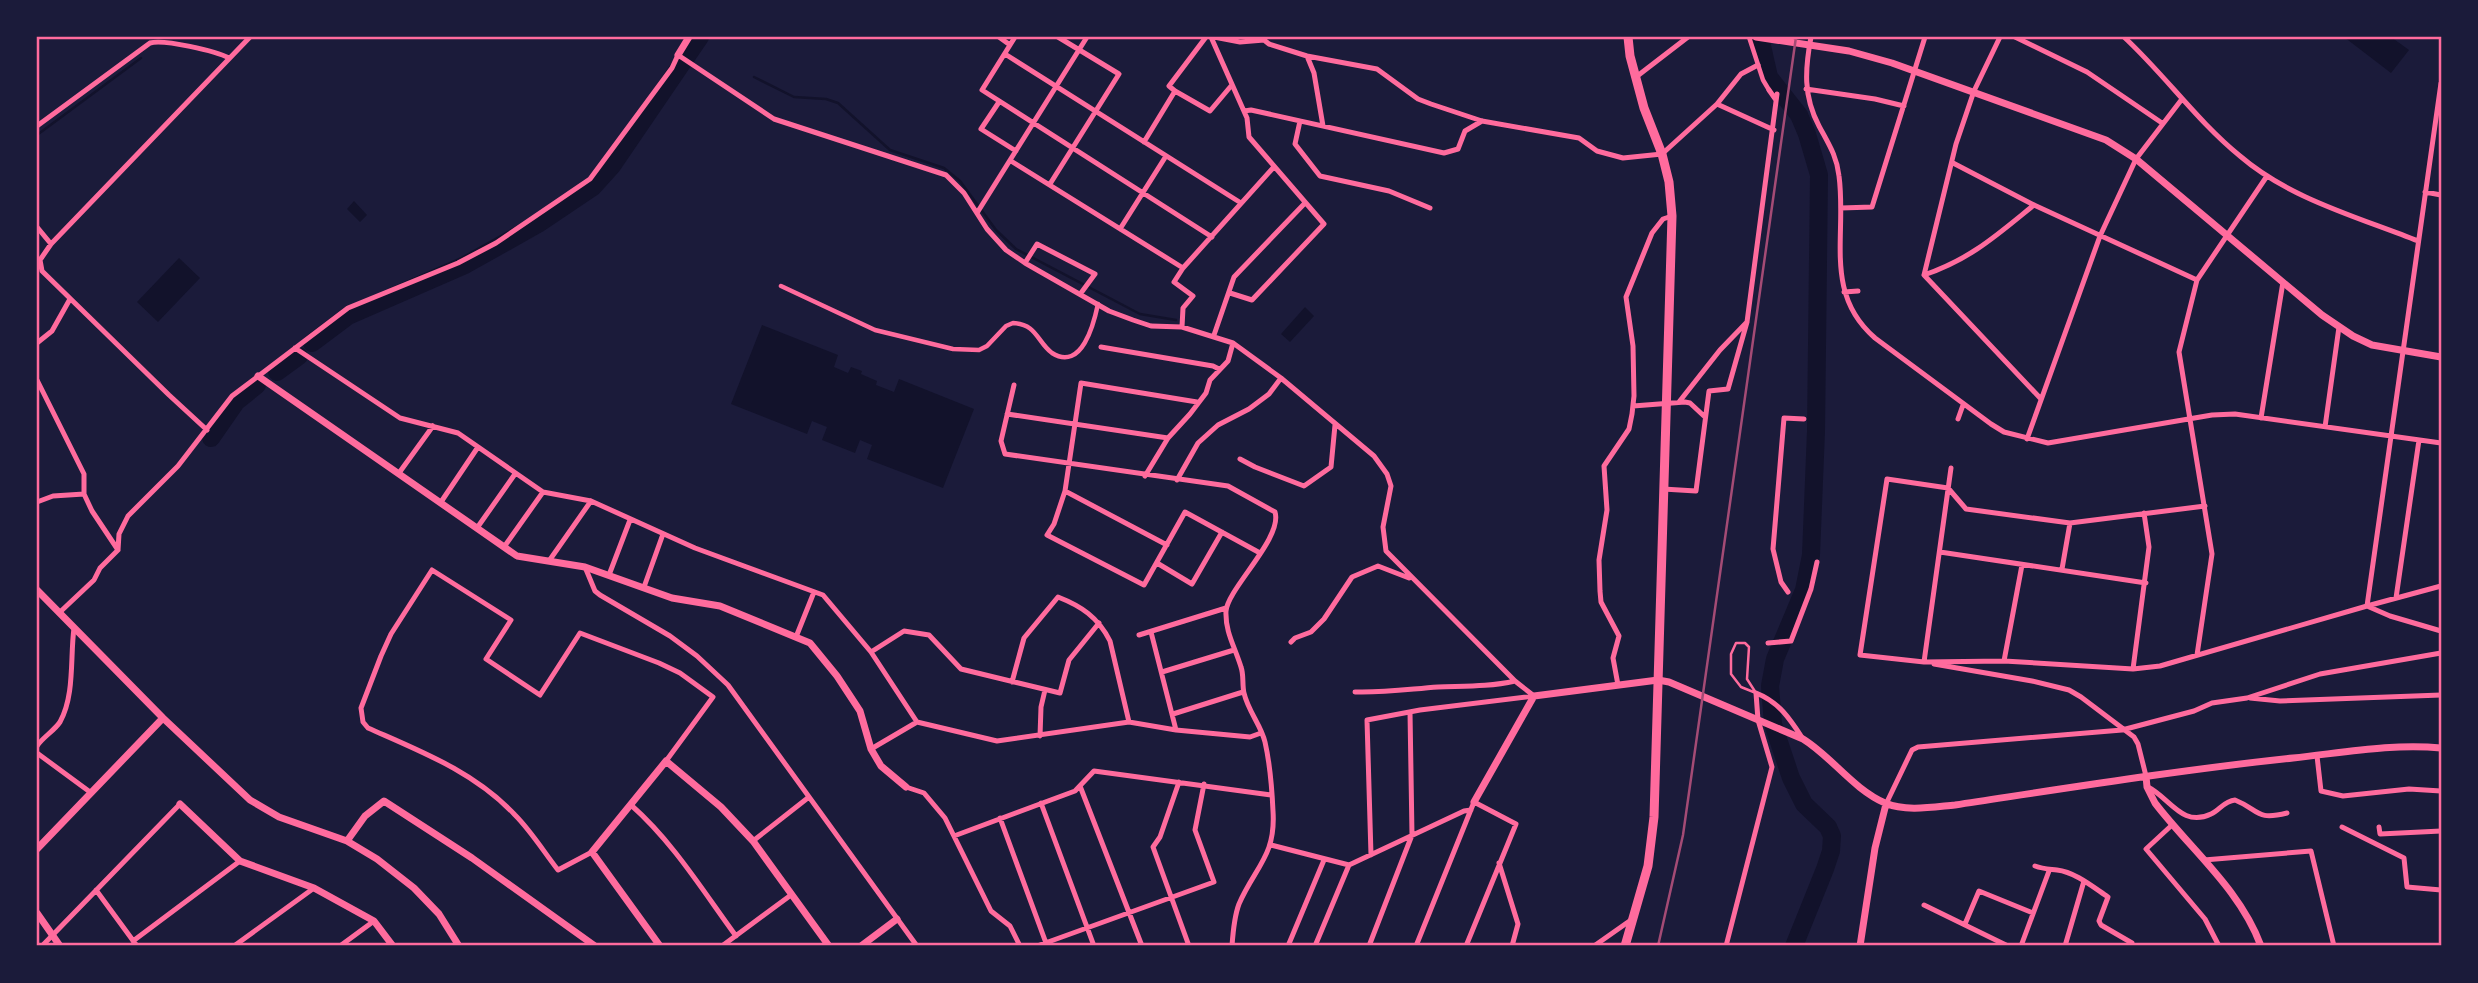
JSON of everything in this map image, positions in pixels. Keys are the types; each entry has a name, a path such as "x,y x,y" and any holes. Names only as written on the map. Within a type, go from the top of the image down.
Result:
{"main road":[{"path":"1625,946 1648,866 1651,844 1672,216 1669,182 1662,154 1644,108 1628,37"}],"street":[{"path":"207,430 70,299 40,266 43,253 51,244 250,37"},
{"path":"60,613 94,580 100,568 118,550 119,534 128,516 178,466 232,396 348,308 458,263 496,243 590,179 680,56 689,37"},
{"path":"999,37 1010,44"},
{"path":"1015,37 982,90 1212,237"},
{"path":"1050,184 1119,74 1058,37"},
{"path":"977,213 1087,37"},
{"path":"1210,37 1240,42 1265,39 1269,44 1307,56 1377,69 1418,99 1482,121 1580,138 1597,151 1623,158 1662,154 1717,104 1741,74 1758,65"},
{"path":"1210,37 1244,111 1249,136 1324,224 1252,300 1230,293"},
{"path":"1210,37 1169,86 1210,111 1231,86"},
{"path":"1636,78 1688,37"},
{"path":"1749,37 1763,80 1778,102"},
{"path":"1756,37 1849,51 1915,71 2095,135 2136,159 2339,327 2372,345 2441,358"},
{"path":"1811,37 1807,97 1819,126 1830,143 1839,176 1841,276 1854,317 1862,327 1963,405 2004,432 2048,443 2189,419 2235,414 2441,443"},
{"path":"1841,208 1872,207 1925,37"},
{"path":"1924,275 1953,163 1952,157 1973,91 2000,37"},
{"path":"2015,37 2087,72 2162,123"},
{"path":"2124,37 2154,65 2182,99 2240,157 2267,176 2295,192 2418,241"},
{"path":"37,126 150,43 159,40 229,58"},
{"path":"1005,54 1241,203"},
{"path":"680,56 774,119 946,175 964,192 987,229 1006,250 1098,304 1151,326 1182,327 1214,335 1233,343 1281,378 1374,456 1387,474 1391,486 1383,527 1386,551 1515,681 1534,696"},
{"path":"1307,56 1314,73 1323,126"},
{"path":"2367,606 2441,83"},
{"path":"1806,89 1904,106"},
{"path":"1144,142 1175,91"},
{"path":"1663,489 1696,491 1709,391 1728,389 1747,321 1777,94"},
{"path":"2027,439 2100,236 2136,159 2182,99"},
{"path":"999,102 981,129 1016,151"},
{"path":"1717,104 1774,130"},
{"path":"1244,111 1251,110 1444,153 1458,149 1465,131 1482,121"},
{"path":"1300,121 1295,144 1320,176 1389,191 1430,208"},
{"path":"1120,229 1166,156"},
{"path":"1011,161 1183,268"},
{"path":"1953,163 2034,205 2197,281"},
{"path":"1182,327 1183,308 1193,296 1174,282 1183,268 1273,167"},
{"path":"2197,655 2212,554 2179,352 2197,281 2267,176"},
{"path":"2425,192 2441,195"},
{"path":"1214,335 1234,277 1305,203"},
{"path":"1924,275 1950,266 1977,251 2034,205"},
{"path":"1618,685 1613,658 1619,636 1601,602 1600,591 1599,560 1607,510 1604,466 1629,429 1633,406 1633,346 1626,297 1652,233 1663,219 1672,216"},
{"path":"37,227 51,244"},
{"path":"1025,263 1037,244 1095,274 1081,293"},
{"path":"1924,275 2041,399"},
{"path":"2260,418 2283,282"},
{"path":"782,286 875,330 971,351 987,346 1006,326 1013,323 1030,328 1051,352 1059,355 1073,354 1086,343 1098,304"},
{"path":"1844,292 1858,291"},
{"path":"37,343 52,331 70,299"},
{"path":"1679,402 1747,321"},
{"path":"2325,427 2339,327"},
{"path":"1146,476 1168,438 1190,414 1219,369 1228,361 1233,343"},
{"path":"1101,347 1219,369"},
{"path":"295,348 400,418 458,433 543,492 590,501 695,548 823,595 872,652 917,722"},
{"path":"258,376 517,556 585,567 683,601 720,606 810,643 837,676 860,711 871,749 881,766 906,787 924,793 945,818 991,911 1010,926 1020,946"},
{"path":"1177,480 1198,443 1218,425 1249,409 1269,394 1281,378"},
{"path":"37,380 84,474 84,494 92,511 118,550"},
{"path":"1197,402 1081,383 1065,491 1054,524 1046,535 1144,585 1185,512 1260,553"},
{"path":"1014,385 1001,441 1005,454 1228,486 1275,512 1277,517 1260,553 1226,608 1227,629 1242,669 1243,692 1265,741 1274,823 1267,857 1239,905 1233,946"},
{"path":"1633,406 1690,403 1705,417"},
{"path":"1958,419 1963,405"},
{"path":"1007,414 1168,438"},
{"path":"1788,592 1781,582 1773,549 1784,418 1804,419"},
{"path":"1240,459 1304,486 1331,467 1335,425"},
{"path":"399,473 433,426"},
{"path":"2396,598 2419,440"},
{"path":"441,502 478,447"},
{"path":"1924,662 1951,468"},
{"path":"477,528 515,474"},
{"path":"2204,506 2070,523 1966,509 1948,488 1886,479 1860,655 1924,662 2032,681 2069,690 2081,697 2134,737 2138,744 2147,787 2155,803 2245,911 2261,946"},
{"path":"1065,491 1167,545"},
{"path":"504,547 543,492"},
{"path":"37,502 53,496 84,494"},
{"path":"549,561 590,501"},
{"path":"2133,669 2149,547 2144,513"},
{"path":"610,575 629,520"},
{"path":"2062,569 2070,523"},
{"path":"1157,563 1192,584 1222,532"},
{"path":"644,587 663,534"},
{"path":"1940,552 2146,583"},
{"path":"1769,643 1789,642 1811,589 1816,562"},
{"path":"2004,661 2022,565"},
{"path":"1291,642 1311,632 1324,619 1352,577 1378,566 1412,579"},
{"path":"585,567 595,591 670,636 697,656 728,685 917,946"},
{"path":"432,570 511,620 486,659 540,695 580,633 680,673 713,697 631,805 592,852 558,870 516,815 491,793 450,765 368,728 363,722 361,708 388,640 432,570"},
{"path":"1924,662 2004,661 2133,669 2160,666 2441,586"},
{"path":"37,590 163,718 250,800 279,817 347,841 377,859 414,888 439,914 459,946"},
{"path":"796,637 814,592"},
{"path":"1012,681 1024,638 1058,597 1079,606 1099,623 1110,641 1129,722"},
{"path":"2367,606 2390,616 2441,631"},
{"path":"1139,635 1226,608"},
{"path":"872,652 904,631 929,635 961,669 1060,693 1069,660 1099,623"},
{"path":"37,746 60,722 70,695 70,659 74,628"},
{"path":"1151,632 1176,730"},
{"path":"1162,672 1234,650"},
{"path":"1860,946 1875,848 1886,804 1912,750 1918,747 2122,730 2194,711 2212,703 2247,698 2320,674 2441,653"},
{"path":"1371,855 1367,720 1658,680 1669,682 1803,739 1886,804 1927,808 2146,776 2317,756 2413,747 2441,748"},
{"path":"1355,692 1383,693 1410,689 1474,687 1515,681"},
{"path":"1040,736 1041,707 1045,690"},
{"path":"1173,714 1243,692"},
{"path":"1726,946 1772,767 1758,720 1756,693 1780,707 1803,739"},
{"path":"2247,698 2280,701 2441,695"},
{"path":"1416,946 1472,806 1534,696"},
{"path":"1369,946 1412,835 1410,712"},
{"path":"37,849 163,718"},
{"path":"871,749 917,722 997,741 1129,722 1176,730 1250,737 1261,733"},
{"path":"37,753 90,792"},
{"path":"2317,756 2321,790 2343,796 2409,789 2441,791"},
{"path":"666,761 721,807 753,841 829,946"},
{"path":"954,836 1075,791 1094,771 1271,795"},
{"path":"1179,782 1160,837 1153,847 1189,946"},
{"path":"1038,946 1214,882 1195,830 1204,784"},
{"path":"1080,786 1142,946"},
{"path":"2147,787 2160,793 2182,815 2191,818 2214,814 2229,800 2235,800 2256,814 2272,817 2287,813"},
{"path":"753,841 809,797"},
{"path":"347,841 365,816 384,801 595,946"},
{"path":"1041,803 1094,946"},
{"path":"42,946 180,804 240,861 314,888 374,921 393,946"},
{"path":"631,805 649,821 670,847 736,936"},
{"path":"1271,845 1349,865 1472,806"},
{"path":"1466,946 1516,824 1472,806"},
{"path":"1000,818 1046,943"},
{"path":"2172,825 2146,849 2206,919 2219,946"},
{"path":"2342,827 2404,858 2407,887 2441,890"},
{"path":"2379,827 2380,834 2441,831"},
{"path":"2204,860 2311,850 2334,946"},
{"path":"592,852 660,946"},
{"path":"1288,946 1324,860"},
{"path":"96,890 135,944 240,861"},
{"path":"1499,863 1518,925 1512,946"},
{"path":"1315,946 1349,865"},
{"path":"2035,866 2049,871 2057,870 2084,881 2108,897 2099,921 2101,925 2132,943 2131,946"},
{"path":"2021,946 2049,871"},
{"path":"2065,946 2084,881"},
{"path":"234,946 314,888"},
{"path":"1965,924 1979,891 2033,913"},
{"path":"722,946 792,895"},
{"path":"1924,905 2008,946"},
{"path":"37,913 60,946"},
{"path":"861,946 897,919"},
{"path":"1594,946 1624,923 1634,919"},
{"path":"340,946 374,921"}],"lane":[{"path":"1736,643 1745,643 1749,647 1746,679 1756,693 1741,687 1731,674 1729,665 1736,643"}],"shaded area":[{"path":"2344,37 2391,37 2409,50 2391,73"},
{"path":"354,201 367,215 360,222 347,209"},
{"path":"179,258 200,278 158,322 137,302"},
{"path":"1305,307 1314,316 1290,342 1281,334"},
{"path":"762,325 838,355 834,367 848,373 851,367 862,371 861,374 877,381 876,385 894,392 899,379 974,409 943,488 867,459 872,445 860,440 855,453 822,440 827,427 812,421 807,434 731,404"}],"waterway":[{"path":"312,343 348,316 465,265 538,224 593,187 612,166 700,37"},
{"path":"1760,37 1769,77 1799,115 1819,175 1816,431 1811,555 1804,590 1775,659 1770,686 1773,724 1791,778 1804,804 1828,827 1832,836 1831,851 1825,869 1794,946"},
{"path":"37,135 141,58"},
{"path":"754,77 794,97 826,99 838,103 890,150 944,168 960,181 996,230 1016,249 1140,314 1176,320"},
{"path":"277,372 299,356"},
{"path":"211,438 236,402 257,385"}],"railway":[{"path":"1658,946 1683,835 1796,37"}]}
